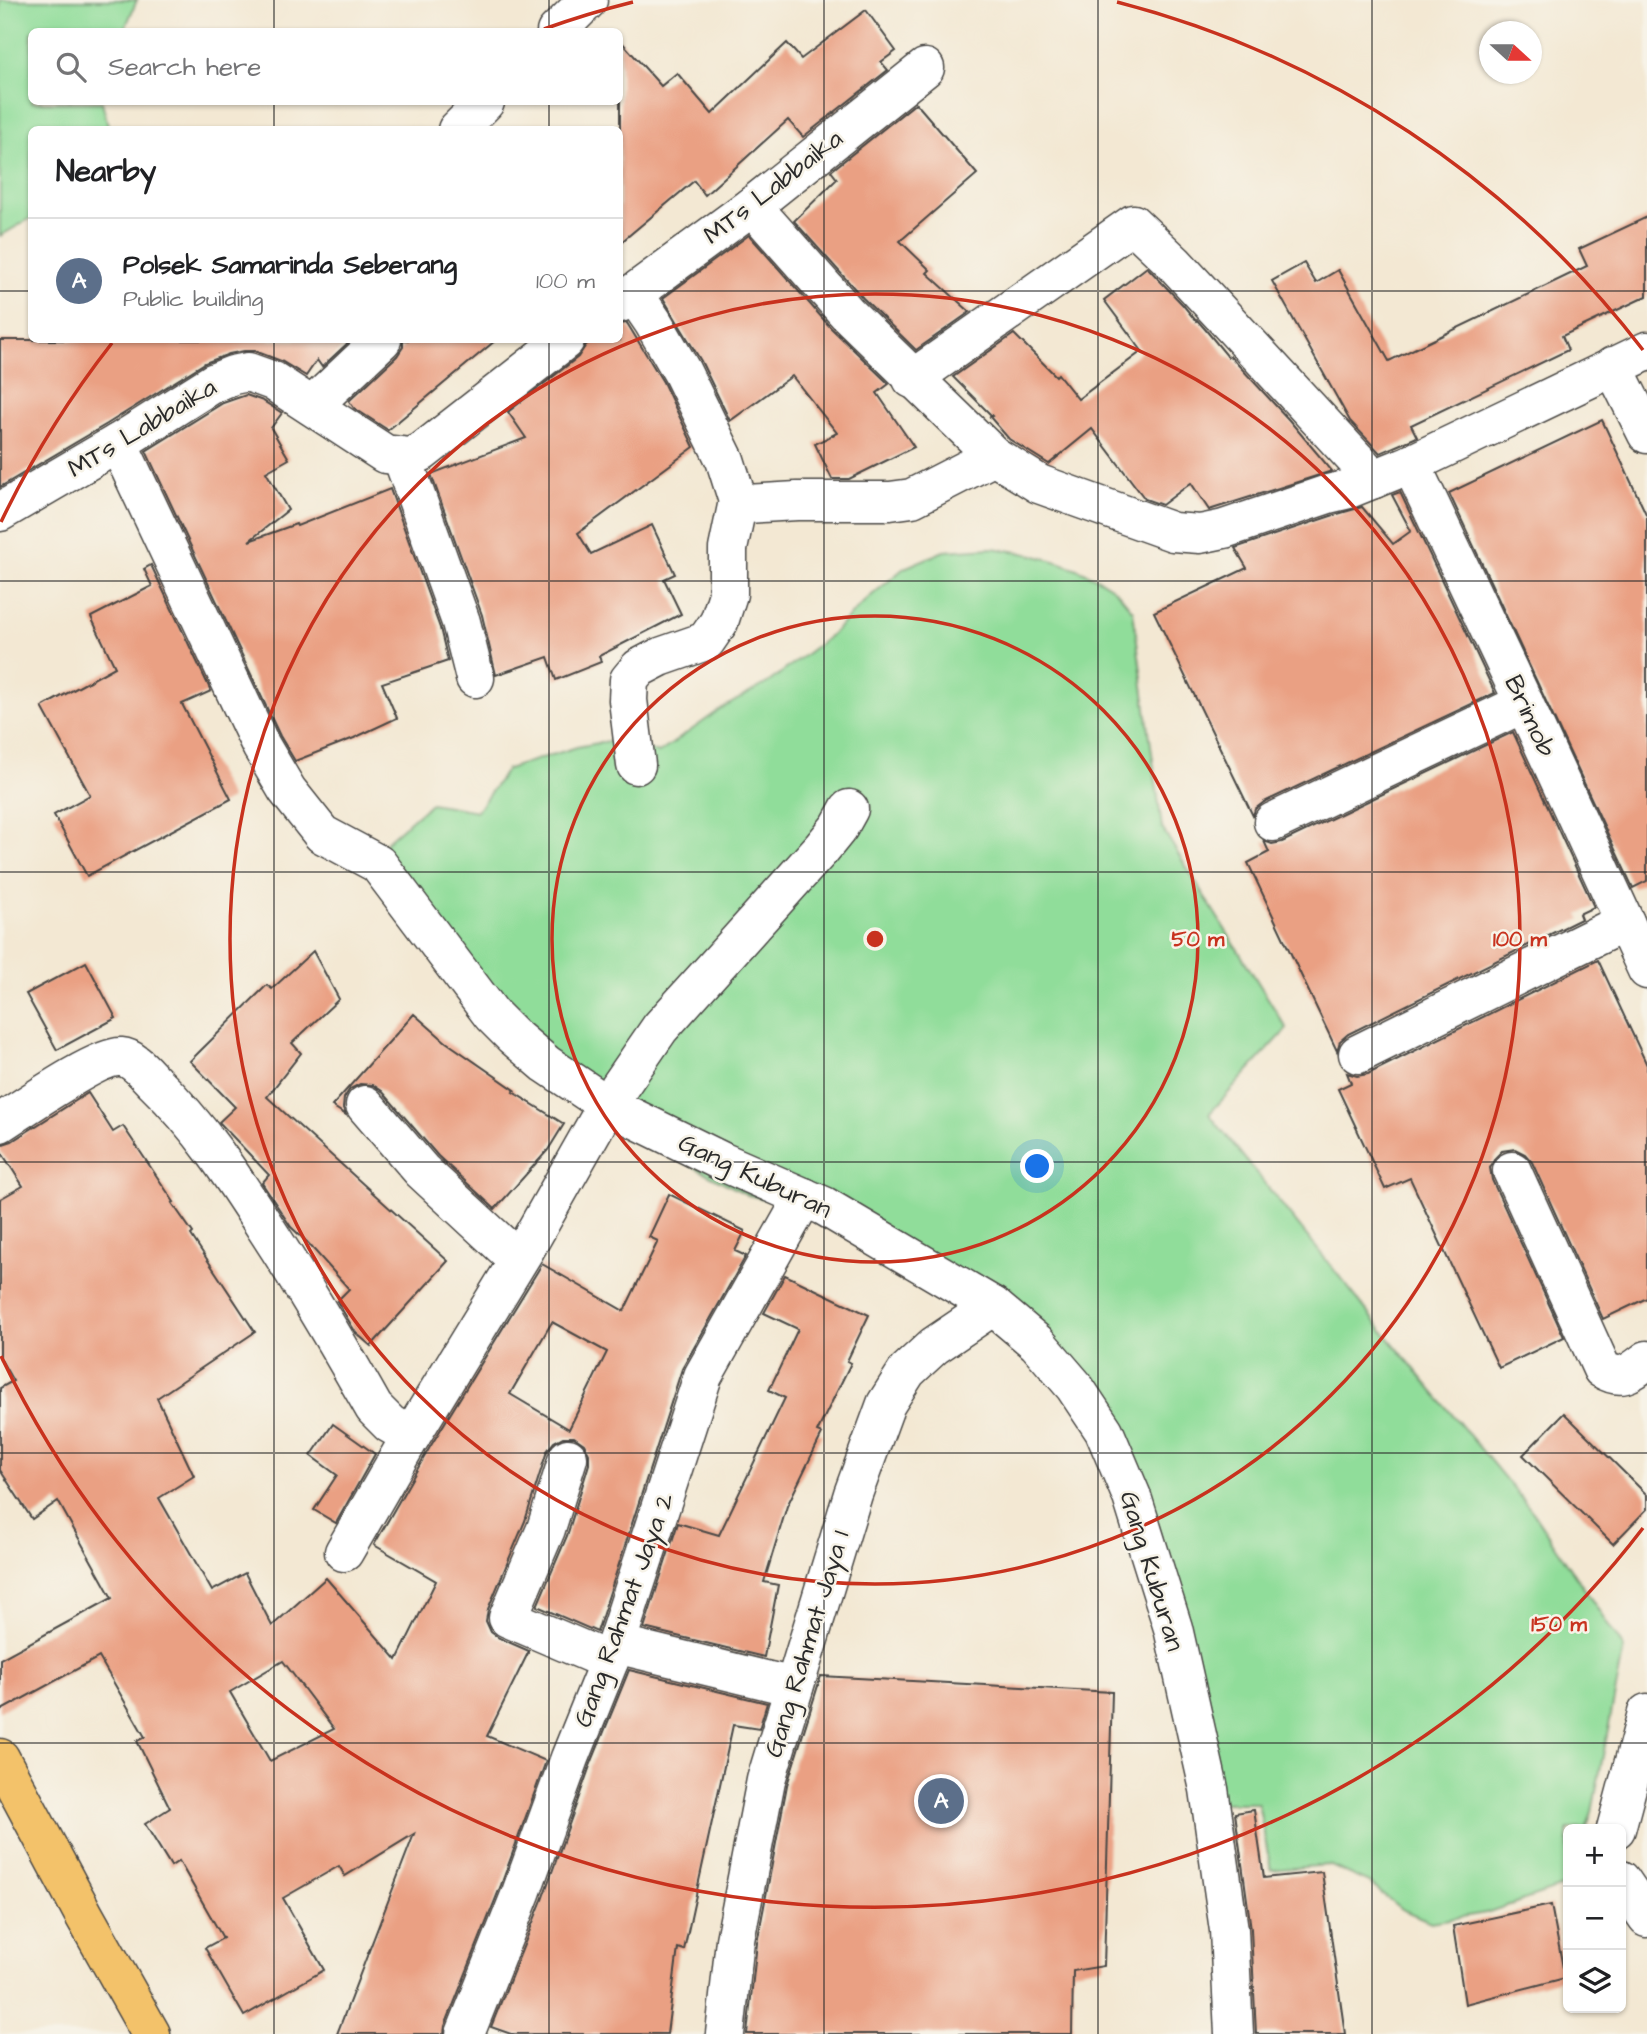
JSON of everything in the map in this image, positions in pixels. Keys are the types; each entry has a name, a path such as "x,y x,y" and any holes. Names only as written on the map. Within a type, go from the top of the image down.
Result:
{"main road":[{"path":"0,1758 151,2034"}],"street":[{"path":"560,28 588,0"},
{"name":"MTs Labbaika","path":"627,298 752,206 925,68"},
{"path":"461,126 482,105"},
{"path":"752,206 847,313 994,456 1039,484 1173,532 1200,534 1224,529 1349,489 1411,464 1630,358 1647,434"},
{"path":"912,379 1133,224 1174,263 1374,479"},
{"path":"627,298 653,322 682,372 725,460 738,501 729,549 728,594 719,622 706,641 660,657 639,668 628,680 636,765"},
{"path":"312,406 379,343"},
{"path":"475,678 461,622 402,457 411,457 422,452 561,343"},
{"name":"MTs Labbaika","path":"0,512 118,443 213,383 248,372 273,381 385,454 402,457"},
{"name":"Gang Kuburan","path":"118,443 261,746 286,790 323,834 378,864 492,1015 513,1036 546,1064 607,1105 723,1162 824,1206 993,1306 1037,1343 1074,1386 1104,1431 1132,1497 1172,1628 1209,1789 1229,1930 1234,2034"},
{"path":"738,501 746,504 890,501 912,498 994,456"},
{"name":"Brimob","path":"1411,464 1647,970"},
{"path":"1273,822 1524,704"},
{"path":"344,1552 607,1105 660,1028 822,848 849,809"},
{"path":"1358,1054 1625,922"},
{"path":"0,1123 95,1064 113,1057 125,1057 137,1066 177,1104 224,1163 302,1285 374,1408 390,1424 411,1436"},
{"path":"365,1105 422,1171 518,1260"},
{"path":"1512,1171 1602,1369 1613,1375 1629,1373 1647,1360"},
{"name":"Gang Rahmat Jaya 2","path":"465,2034 613,1652 704,1376 804,1197"},
{"name":"Gang Rahmat Jaya 1","path":"724,2034 735,1940 766,1780 853,1494 886,1404 907,1371 934,1346 993,1306"},
{"path":"568,1458 546,1529 508,1618 613,1652 794,1687"},
{"path":"1617,1824 1647,1713"},
{"path":"1626,1887 1647,1918"}],"green space":[{"path":"0,0 137,0 125,28 28,28 28,105 103,105 108,126 28,126 28,220 0,236"},
{"path":"992,548 1038,556 1098,579 1114,589 1133,611 1162,828 1287,1029 1209,1114 1532,1511 1624,1648 1592,1812 1588,1824 1563,1824 1563,1887 1486,1913 1431,1922 1401,1909 1369,1883 1329,1865 1271,1870 1258,1803 1221,1803 1100,1403 842,1217 748,1195 663,1151 605,1116 373,872 386,842 431,803 477,811 507,769 577,747 614,740 659,753 721,709 769,682 830,636 904,568 944,551"}],"building":[{"path":"866,10 896,51 881,62 888,70 803,137 788,120 705,195 694,181 623,240 623,126 620,126 620,105 623,105 623,43 661,86 677,73 712,114 787,43 801,59"},
{"path":"916,103 977,174 900,241 930,270 927,273 970,312 916,350 863,298 794,221 837,179 831,171"},
{"path":"1647,217 1647,296 1562,336 1568,350 1411,425 1417,437 1380,453 1350,421 1272,281 1304,263 1316,283 1338,270 1389,361 1587,266 1579,249"},
{"path":"749,235 831,328 889,384 877,393 914,447 849,479 832,479 815,444 837,433 792,376 730,421 701,361 663,298"},
{"path":"1147,267 1289,420 1332,471 1209,510 1191,483 1162,505 1145,499 1092,429 1049,464 1009,439 990,417 992,416 953,377 1014,334 1056,376 1058,374 1078,399 1142,351 1104,300"},
{"path":"627,323 663,382 694,447 578,533 591,554 652,525 675,574 664,579 681,614 599,656 601,662 556,680 548,657 496,675 482,615 431,474 526,438 508,412 578,357 589,343 623,343 623,324"},
{"path":"0,340 28,340 28,343 348,343 322,367 317,360 306,376 281,361 255,351 229,354 205,363 0,487"},
{"path":"403,343 492,343 388,430 354,408 349,401 397,356"},
{"path":"246,395 263,401 282,413 271,428 289,459 266,472 288,510 249,541 296,524 297,526 390,489 440,628 448,661 382,683 397,718 295,761 280,736 146,451 223,403"},
{"path":"1602,420 1647,516 1647,881 1633,888 1449,493"},
{"path":"1400,492 1495,693 1264,802 1255,809 1253,816 1154,612 1247,568 1235,548 1362,507 1393,544 1411,531 1392,495"},
{"path":"151,565 211,691 182,704 231,799 87,876 54,815 90,795 42,707 115,667 91,617 152,586 144,569"},
{"path":"1513,732 1594,907 1579,914 1581,919 1348,1034 1340,1041 1337,1051 1248,863 1269,852 1264,841 1272,844 1282,842"},
{"path":"313,951 339,999 292,1043 301,1053 267,1097 448,1261 371,1346 356,1333 337,1301 349,1289 291,1227 262,1183 269,1175 219,1122 235,1107 190,1061 267,985 272,989"},
{"path":"1598,960 1647,1065 1647,1298 1603,1319 1532,1162 1525,1154 1515,1149 1502,1151 1490,1168 1492,1180 1564,1337 1499,1368 1410,1178 1385,1189 1338,1089 1351,1083 1347,1073 1357,1076 1368,1074"},
{"path":"86,962 116,1018 57,1050 26,994"},
{"path":"414,1014 446,1042 515,1090 513,1092 564,1124 548,1150 495,1209 438,1156 382,1091 373,1085 360,1084 350,1089 344,1098 343,1108 346,1115 332,1106"},
{"path":"88,1093 113,1132 123,1126 255,1332 157,1398 194,1476 159,1498 212,1591 245,1573 272,1626 326,1578 397,1660 436,1581 374,1545 430,1447 542,1264 624,1311 658,1241 649,1237 669,1194 745,1231 735,1251 746,1256 682,1369 597,1632 537,1606 567,1536 589,1464 589,1454 584,1444 574,1437 563,1437 554,1442 547,1451 525,1521 488,1609 486,1621 491,1632 499,1638 529,1651 487,1736 546,1761 444,2034 337,2034 414,1834 345,1876 339,1866 283,1898 324,1970 244,2016 205,1948 223,1938 179,1861 171,1866 145,1824 170,1808 137,1741 145,1737 99,1657 0,1711 0,1659 112,1598 58,1501 32,1519 0,1470 0,1388 13,1381 0,1358 0,1199 23,1186 0,1150 0,1145 12,1141","holes":["552,1322 607,1352 569,1429 510,1394","283,1661 334,1729 270,1761 230,1692"]},
{"path":"785,1275 869,1315 847,1361 851,1363 817,1432 822,1434 787,1506 764,1582 778,1585 764,1657 644,1628 678,1523 719,1535 785,1398 769,1390 798,1329 764,1313"},
{"path":"1564,1413 1647,1495 1647,1509 1613,1544 1523,1455"},
{"path":"333,1424 375,1454 336,1523 314,1510 337,1475 311,1456"},
{"path":"629,1670 767,1703 759,1729 733,1725 684,1950 678,1948 667,2034 511,2034 491,2027 542,1900 590,1766"},
{"path":"821,1676 1112,1692 1104,1966 1073,1971 1072,2034 747,2034 757,1943 787,1785"},
{"path":"1254,1810 1264,1878 1322,1872 1345,2034 1256,2034 1251,1929 1235,1813"},
{"path":"1551,1905 1563,1979 1465,2004 1453,1926"}],"place":[{"name":"Polsek Samarinda Seberang","path":"941,1801"}]}
